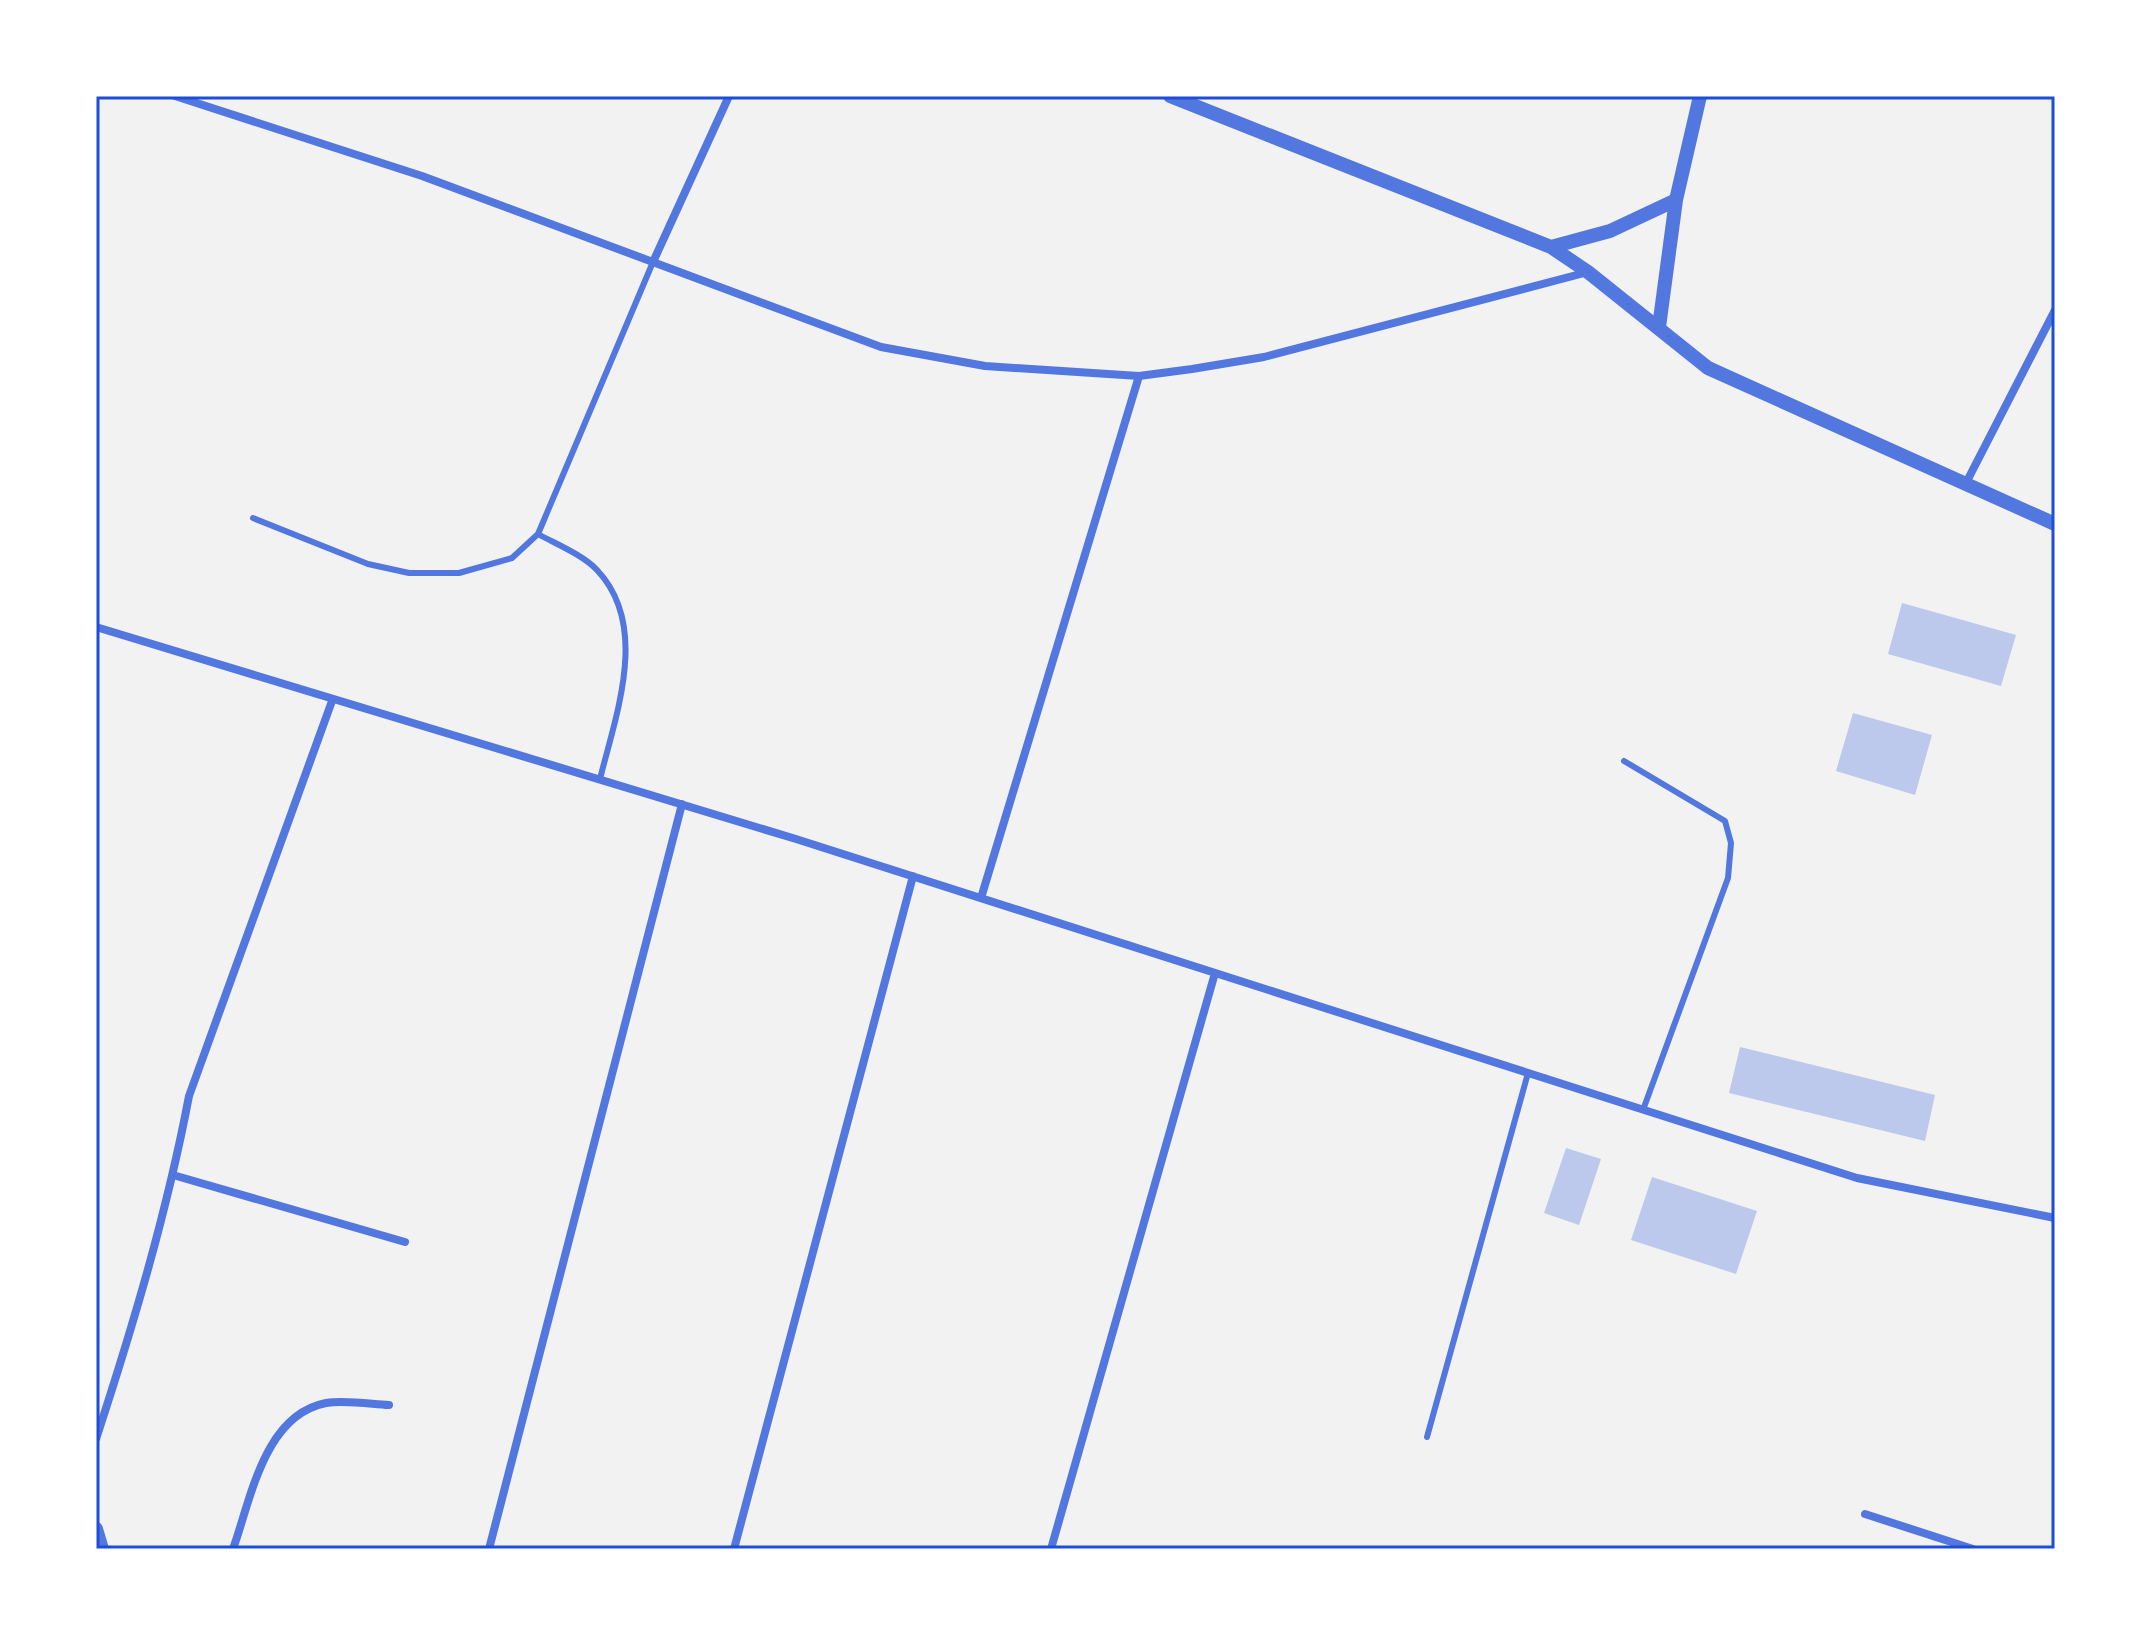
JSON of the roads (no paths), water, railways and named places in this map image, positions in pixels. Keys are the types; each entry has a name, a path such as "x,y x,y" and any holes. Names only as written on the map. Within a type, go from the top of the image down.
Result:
{"street":[{"path":"175,96 422,176 881,347 985,366 1139,376 1264,357 1588,272"},
{"path":"653,262 729,96"},
{"path":"1170,96 1551,247 1588,272 1708,368 2055,524"},
{"path":"1659,327 1676,200 1700,96"},
{"path":"1551,247 1610,231 1676,200"},
{"path":"1965,486 2055,310"},
{"path":"981,898 1139,376"},
{"path":"96,627 913,876 1857,1178 2055,1218"},
{"path":"96,1439 127,1343 173,1175 189,1096 332,701"},
{"path":"489,1549 682,804"},
{"path":"734,1549 913,876"},
{"path":"1051,1549 1215,973"},
{"path":"173,1175 405,1242"},
{"path":"233,1549 270,1447 290,1420 326,1403 389,1405"},
{"path":"1865,1514 1973,1549"},
{"path":"96,1529 102,1549"}],"lane":[{"path":"253,518 368,564 409,573 459,573 512,558 538,534 653,262"},
{"path":"538,534 596,569 616,600 626,640 623,683 600,779"},
{"path":"1624,761 1725,821 1731,843 1728,878 1643,1110"},
{"path":"1427,1437 1528,1073"}]}
